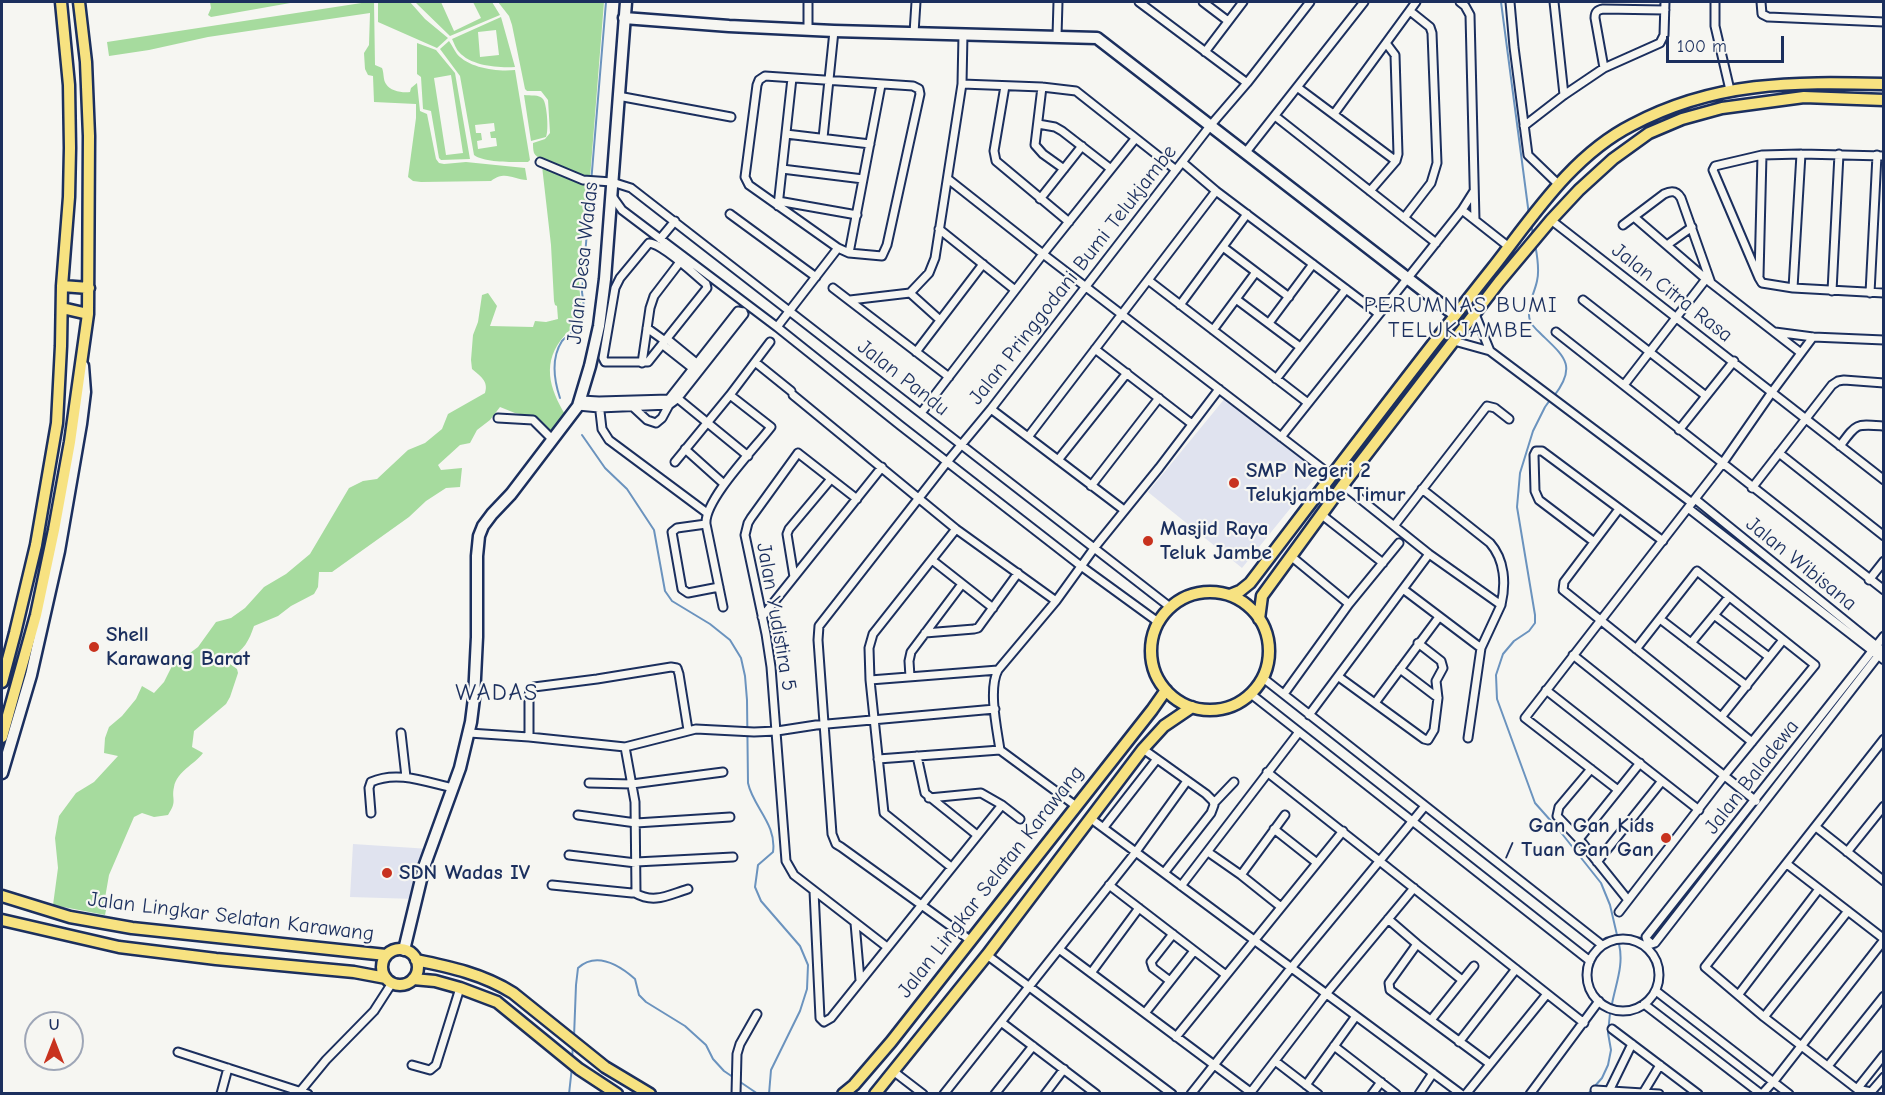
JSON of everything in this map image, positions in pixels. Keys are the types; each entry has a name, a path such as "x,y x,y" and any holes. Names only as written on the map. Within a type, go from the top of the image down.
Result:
{"main road":[{"path":"2,682 36,545 58,415 70,148 69,85 61,2"},
{"path":"2,737 36,615 54,530 70,442 88,314 89,136 86,62 80,2"},
{"name":"Jalan Desa Wadas","path":"404,950 424,867 463,759 469,734 474,698 479,536 492,514 511,494 552,439 566,425 580,403 599,326 612,196 626,2"},
{"path":"624,18 834,31 1097,38 1455,315"},
{"path":"1230,595 1250,583 1558,184 1599,146 1648,116 1691,100 1730,90 1788,83 1884,84"},
{"path":"1259,619 1263,596 1343,485 1538,235 1601,168 1649,133 1682,119 1722,108 1788,99 1833,97 1884,100"},
{"path":"62,286 89,288"},
{"path":"62,308 88,314"},
{"path":"2,772 31,675 59,551 85,392 83,357"},
{"path":"1209,592 1230,595 1245,604 1259,619 1266,630 1269,646 1268,663 1263,678 1251,694 1237,704 1220,709 1203,710 1192,707 1166,690 1156,675 1151,657 1152,639 1158,622 1170,607 1189,596 1209,592"},
{"name":"Jalan Lingkar Selatan Karawang","path":"843,1094 891,1042 1166,690"},
{"name":"Jalan Lingkar Selatan Karawang","path":"875,1094 987,955 1143,748 1164,726 1192,707"},
{"name":"Jalan Lingkar Selatan Karawang","path":"2,896 70,917 132,928 386,955"},
{"name":"Jalan Lingkar Selatan Karawang","path":"2,921 119,947 354,972 389,981"},
{"path":"416,960 417,972 407,984 399,985 389,981 382,967 386,955 394,950 404,950 416,960 461,970 497,982 578,1047 618,1076 650,1094"},
{"path":"413,979 435,981 497,1002 577,1067 617,1094"},
{"path":"922,1002 940,1014"}],"street":[{"path":"808,2 808,29"},
{"path":"914,33 916,2"},
{"path":"1057,36 1058,2"},
{"path":"1139,2 1247,83"},
{"path":"1203,2 1228,21"},
{"path":"1205,52 1243,2"},
{"name":"Jalan Pringgodani Bumi Telukjambe","path":"970,940 841,848 834,840 823,725 819,626 991,409 1210,126 1247,83 1310,2"},
{"path":"1245,152 1364,2"},
{"path":"1334,114 1416,2"},
{"path":"1460,2 1470,15 1475,220"},
{"path":"1510,2 1528,155 1558,184"},
{"path":"1554,2 1563,95"},
{"path":"1524,126 1563,95 1604,68 1660,43 1664,35 1665,2"},
{"path":"1714,2 1716,26 1730,90"},
{"path":"1761,2 1762,14 1768,17 1884,22"},
{"path":"1604,68 1595,18 1598,10 1665,10"},
{"path":"1404,218 1431,183 1437,163 1432,33 1430,27 1410,11"},
{"path":"824,138 834,31"},
{"path":"850,300 910,293 931,269 948,179 962,84 963,34"},
{"path":"1370,191 1396,161 1399,148 1395,55 1386,43"},
{"path":"765,76 792,78 914,86 919,89 920,94 885,253 878,257 849,253 838,248 778,203 749,185 746,177 759,80 765,76"},
{"path":"778,203 792,78"},
{"path":"962,84 1042,87 1076,92 1176,170"},
{"path":"849,253 882,85"},
{"path":"1005,86 994,157 998,164 1069,222"},
{"path":"1042,87 1035,145 1043,154 1064,169"},
{"path":"1297,87 1396,161"},
{"path":"618,96 731,117"},
{"path":"1275,116 1436,243"},
{"path":"1038,124 1058,128 1111,169"},
{"path":"786,134 870,144"},
{"path":"921,413 1135,139"},
{"path":"1040,199 1082,146"},
{"path":"1793,288 1801,154"},
{"path":"1832,291 1839,154"},
{"path":"1758,278 1762,155"},
{"path":"1870,293 1880,156 1762,155 1716,166 1713,170 1758,278 1766,285 1832,291 1870,293 1884,293"},
{"name":"Jalan Pandu","path":"540,162 586,180 612,182 631,188 1170,607"},
{"path":"1182,162 1216,191 1378,314"},
{"path":"782,169 863,179"},
{"path":"948,179 1332,476"},
{"path":"1028,437 1216,191"},
{"path":"1281,437 1462,210 1474,191"},
{"path":"1623,225 1664,194 1675,192 1681,198 1709,281"},
{"name":"Jalan Pandu","path":"612,196 622,210 777,327 1081,566 1158,622"},
{"path":"778,203 857,215"},
{"path":"1462,210 1509,247"},
{"path":"730,214 816,277"},
{"path":"1180,305 1248,214"},
{"path":"1634,217 1709,281 1801,353"},
{"name":"Jalan Citra Rasa","path":"1551,220 1884,480"},
{"path":"660,239 675,221"},
{"path":"1667,244 1692,227"},
{"path":"939,229 1015,290"},
{"path":"649,243 656,244 680,262 706,284 707,288 665,342 651,360 642,363 604,361 615,288 620,278 649,243"},
{"path":"1223,247 1288,297"},
{"path":"777,327 838,248"},
{"path":"642,363 654,296 680,262"},
{"path":"916,352 983,264"},
{"path":"1269,323 1313,264"},
{"path":"1213,330 1256,272"},
{"path":"1148,280 1308,403"},
{"path":"1624,385 1676,318 1709,281"},
{"path":"833,288 949,377"},
{"path":"1276,378 1346,289"},
{"path":"910,293 940,320"},
{"path":"1236,299 1300,347"},
{"path":"1583,300 1706,396"},
{"path":"1475,314 1490,351"},
{"path":"635,404 647,420 656,423 662,418 671,399 736,318"},
{"path":"647,327 698,368"},
{"path":"1556,332 1884,590"},
{"path":"1774,332 1814,337 1884,340"},
{"path":"1618,790 1525,718 1692,504 1814,337"},
{"path":"1454,341 1490,351 1692,504"},
{"path":"675,462 770,342"},
{"path":"1095,349 1192,424"},
{"path":"1679,430 1734,362"},
{"path":"755,363 956,529 1056,601"},
{"path":"1058,460 1127,373"},
{"path":"1752,488 1805,419 1838,381 1884,382"},
{"path":"1000,750 994,683 998,670 1056,601 1095,547 1219,389"},
{"path":"723,607 706,525 707,513 724,484 771,427 730,395"},
{"path":"1091,486 1159,398"},
{"path":"580,403 635,404 671,399 748,456"},
{"path":"599,404 602,429 609,440 707,513"},
{"path":"1394,526 1487,406 1495,408 1509,419"},
{"path":"991,409 1124,510"},
{"path":"498,418 532,420 552,439"},
{"path":"1840,446 1857,425 1884,426"},
{"path":"685,449 724,484"},
{"path":"1593,541 1536,496 1534,455 1536,451 1542,451 1663,541"},
{"name":"Jalan Yudistira 5","path":"831,479 798,453 751,518 746,529 771,668 786,861 794,875 887,947"},
{"path":"1779,453 1884,536"},
{"path":"762,617 882,467"},
{"path":"794,577 787,539 789,529 831,479 857,499"},
{"path":"1343,485 1429,554 1501,606"},
{"path":"1422,489 1490,543 1499,553 1502,565 1501,606 1481,648 1468,738"},
{"name":"Jalan Wibisana","path":"1692,504 1705,508 1880,652"},
{"name":"Jalan Wibisana","path":"1692,504 1699,517 1880,652"},
{"path":"1618,509 1564,582 1564,592 1752,742"},
{"path":"1322,515 1383,563"},
{"path":"706,525 677,528 672,532 682,589 688,593 719,587"},
{"path":"951,867 884,813 870,680 869,648 873,634 956,529"},
{"path":"1284,694 1348,604 1399,543"},
{"path":"1310,715 1429,554"},
{"path":"1292,557 1348,604"},
{"path":"932,560 993,608"},
{"path":"1869,580 1884,561"},
{"path":"1619,912 1724,776 1815,665 1696,571 1636,649"},
{"path":"925,633 974,629 981,625 1018,573"},
{"path":"1783,581 1788,575"},
{"path":"910,677 910,656 962,584"},
{"path":"1403,589 1481,648"},
{"path":"1691,643 1728,597"},
{"path":"1714,615 1769,657"},
{"path":"1375,703 1439,617"},
{"path":"1660,619 1747,686"},
{"name":"Jalan Baladewa","path":"1758,803 1655,943 1649,942 1646,937 1880,652 1884,636"},
{"path":"1722,716 1784,640"},
{"path":"1339,677 1427,741 1430,740 1434,730 1438,698 1436,681 1443,666 1436,657 1418,643"},
{"path":"1573,655 1758,803"},
{"path":"529,737 529,696 530,690 534,687 671,666 677,668 679,674 688,730"},
{"path":"1400,669 1438,698"},
{"path":"870,680 998,670"},
{"path":"1263,678 1602,945"},
{"path":"1546,690 1698,810"},
{"path":"1251,694 1590,961"},
{"path":"469,734 529,737 625,747 688,730 754,732 995,709"},
{"path":"401,732 406,777"},
{"path":"1181,886 1299,732"},
{"path":"1884,739 1705,967 1764,1017 1857,1089 1871,1092 1884,1077"},
{"path":"625,747 636,823 635,892"},
{"path":"1143,748 1206,794 1214,803"},
{"path":"878,759 1000,750 1076,806"},
{"path":"917,756 923,790 929,798 977,836"},
{"path":"1104,827 1157,759"},
{"path":"1578,839 1640,763"},
{"path":"1591,769 1559,807 1557,816 1628,900"},
{"path":"589,783 632,784 723,772"},
{"path":"1267,772 1584,1023"},
{"path":"371,813 369,788 371,782 406,777 453,788"},
{"path":"944,1094 1135,853 1187,781"},
{"path":"1597,862 1662,781"},
{"path":"1164,873 1211,813 1214,803 1234,782"},
{"path":"929,798 986,794 1020,819"},
{"path":"814,891 820,1018 822,1022 826,1022 1002,805"},
{"path":"1191,1094 1290,968 1425,806"},
{"path":"1847,852 1884,806"},
{"path":"578,815 636,823 730,817"},
{"path":"1241,875 1285,815"},
{"path":"1090,818 1461,1094"},
{"path":"1816,827 1884,881"},
{"path":"1274,829 1317,863"},
{"path":"1176,1037 1343,831"},
{"path":"1208,852 1281,907"},
{"path":"569,855 636,863 733,857"},
{"path":"1644,1004 1761,1094 1774,1081 1884,940 1787,864"},
{"path":"552,885 635,892 644,898 654,899 688,889"},
{"path":"1109,885 1226,975"},
{"path":"1059,949 1252,1093 1326,994 1414,888"},
{"path":"1739,994 1819,889"},
{"path":"1091,973 1139,908"},
{"path":"1764,1017 1848,911"},
{"path":"1388,919 1462,980"},
{"path":"855,923 860,980"},
{"path":"1170,981 1153,968 1151,962 1173,934"},
{"path":"1622,938 1642,943 1650,950 1660,969 1656,991 1644,1004 1633,1010 1621,1011 1609,1008 1592,993 1587,972 1590,961 1595,952 1611,940 1622,938"},
{"path":"1417,944 1389,983 1392,993 1490,1064"},
{"path":"1145,1013 1194,951"},
{"path":"987,955 1172,1094"},
{"path":"1431,1020 1474,966"},
{"path":"1460,1042 1516,969"},
{"path":"298,1092 374,1011 389,981"},
{"path":"412,1065 430,1070 436,1065 460,988"},
{"path":"1656,991 1789,1094"},
{"path":"1466,1094 1547,994"},
{"path":"1828,1066 1884,996"},
{"path":"1530,1094 1599,1001"},
{"path":"736,1094 736,1061 740,1044 757,1014"},
{"path":"1306,1085 1356,1016"},
{"path":"1001,1022 1096,1094"},
{"path":"1612,1029 1698,1094"},
{"path":"1610,1091 1632,1044"},
{"path":"995,1094 1033,1046"},
{"path":"1334,1046 1396,1094"},
{"path":"178,1052 308,1094"},
{"path":"1857,1089 1884,1055"},
{"path":"1275,1061 1318,1094"},
{"path":"1643,1093 1660,1065"},
{"path":"220,1094 228,1068"},
{"path":"1045,1094 1064,1069"},
{"path":"893,1071 923,1094"},
{"path":"1419,1094 1433,1073"},
{"path":"1372,1094 1381,1082"},
{"path":"1080,1094 1086,1086"},
{"path":"1596,1090 1659,1094"}],"shaded area":[{"name":"SMP Negeri 2 Telukjambe Timur","path":"1226,397 1319,473 1242,568 1148,492"},
{"name":"SDN Wadas IV","path":"353,844 430,849 416,899 350,897"}],"green space":[{"path":"210,2 296,2 211,17 208,15 211,8"},
{"path":"374,2 375,65 382,68 385,82 393,90 410,92 417,83 420,111 427,114 436,159 439,163 466,162 525,168 527,180 501,176 491,181 421,182 413,181 408,177 416,104 374,102 373,76 368,75 365,69 364,53 369,45 370,13 208,37 109,56 107,42"},
{"path":"378,2 410,2 425,19 448,38 437,48 378,22"},
{"path":"415,2 441,2 454,31 481,18 473,2 492,2 500,15 450,36"},
{"path":"498,2 604,2 590,178 551,165 534,153 533,143 545,139 550,133 548,100 541,91 525,89 512,25 509,16"},
{"path":"501,17 515,67 493,66 470,60 459,52 452,39","holes":["496,30 499,55 480,57 478,32"]},
{"path":"449,41 457,54 469,63 492,70 515,70 530,160 528,162 492,161 474,155 460,76 440,49","holes":["494,123 495,131 490,132 491,138 496,138 497,146 478,149 477,141 482,140 481,133 476,133 475,125"]},
{"path":"417,43 436,50 455,73 470,159 441,160 439,158 431,111 423,109 421,77 417,74","holes":["451,75 463,153 446,155 434,78"]},
{"path":"524,95 543,99 547,118 546,137 531,141"},
{"path":"542,166 589,184 579,281 581,315 577,323 557,345 550,365 555,395 566,416 552,433 537,417 515,413 500,407 490,420 477,430 470,443 460,445 438,465 441,470 462,468 460,487 446,488 426,501 409,517 332,572 319,572 318,587 314,594 278,616 254,626 245,645 230,658 230,664 237,669 238,673 226,704 194,731 192,747 203,753 182,772 176,781 173,791 174,803 168,815 154,817 142,813 134,817 109,875 105,915 53,905 58,868 55,838 59,816 76,793 94,782 118,756 104,753 105,738 109,727 136,699 142,686 154,693 164,682 174,662 181,655 190,653 198,647 216,622 231,618 245,608 264,587 286,574 310,554 349,488 363,481 377,479 408,450 425,443 442,429 448,414 485,393 485,382 472,369 471,360 473,335 478,322 482,295 488,293 497,306 490,326 533,327 535,321 546,322 558,319 557,306 554,301 551,245"}],"waterway":[{"path":"560,398 555,377 556,355 562,341 578,327 584,314 582,292 606,2"},
{"path":"1501,2 1529,215"},
{"path":"1531,223 1533,235"},
{"path":"1535,244 1538,272 1530,305 1530,321 1562,356 1566,369 1565,377 1554,396"},
{"path":"1550,400 1533,431 1520,473 1517,507 1535,623 1503,654 1496,675 1497,699 1535,803 1601,883 1610,905 1617,935"},
{"path":"582,435 605,468 627,489 654,530 665,591 672,601 710,624 730,640 741,658 747,700 748,783 768,824 773,842 773,852 758,865 755,887 761,901 800,946 808,965 807,989 800,1011 771,1070 769,1094"},
{"path":"1612,1004 1620,967 1619,944"},
{"path":"574,1037 578,968 593,961 608,962 635,979 639,995 646,1002 685,1026 706,1045 713,1059 724,1071 758,1094"},
{"path":"1588,1094 1602,1078 1608,1065 1611,1050 1608,1033 1610,1013"},
{"path":"572,1058 573,1046"},
{"path":"569,1094 572,1067"}],"place":[{"name":"SMP Negeri 2 Telukjambe Timur","path":"1234,483"},
{"name":"Masjid Raya Teluk Jambe","path":"1148,541"},
{"name":"Shell Karawang Barat","path":"94,647"},
{"name":"Gan Gan Kids / Tuan Gan Gan","path":"1666,838"},
{"name":"SDN Wadas IV","path":"387,873"}],"district":[{"name":"PERUMNAS BUMI TELUKJAMBE","path":"1461,318"},
{"name":"WADAS","path":"497,693"}]}
